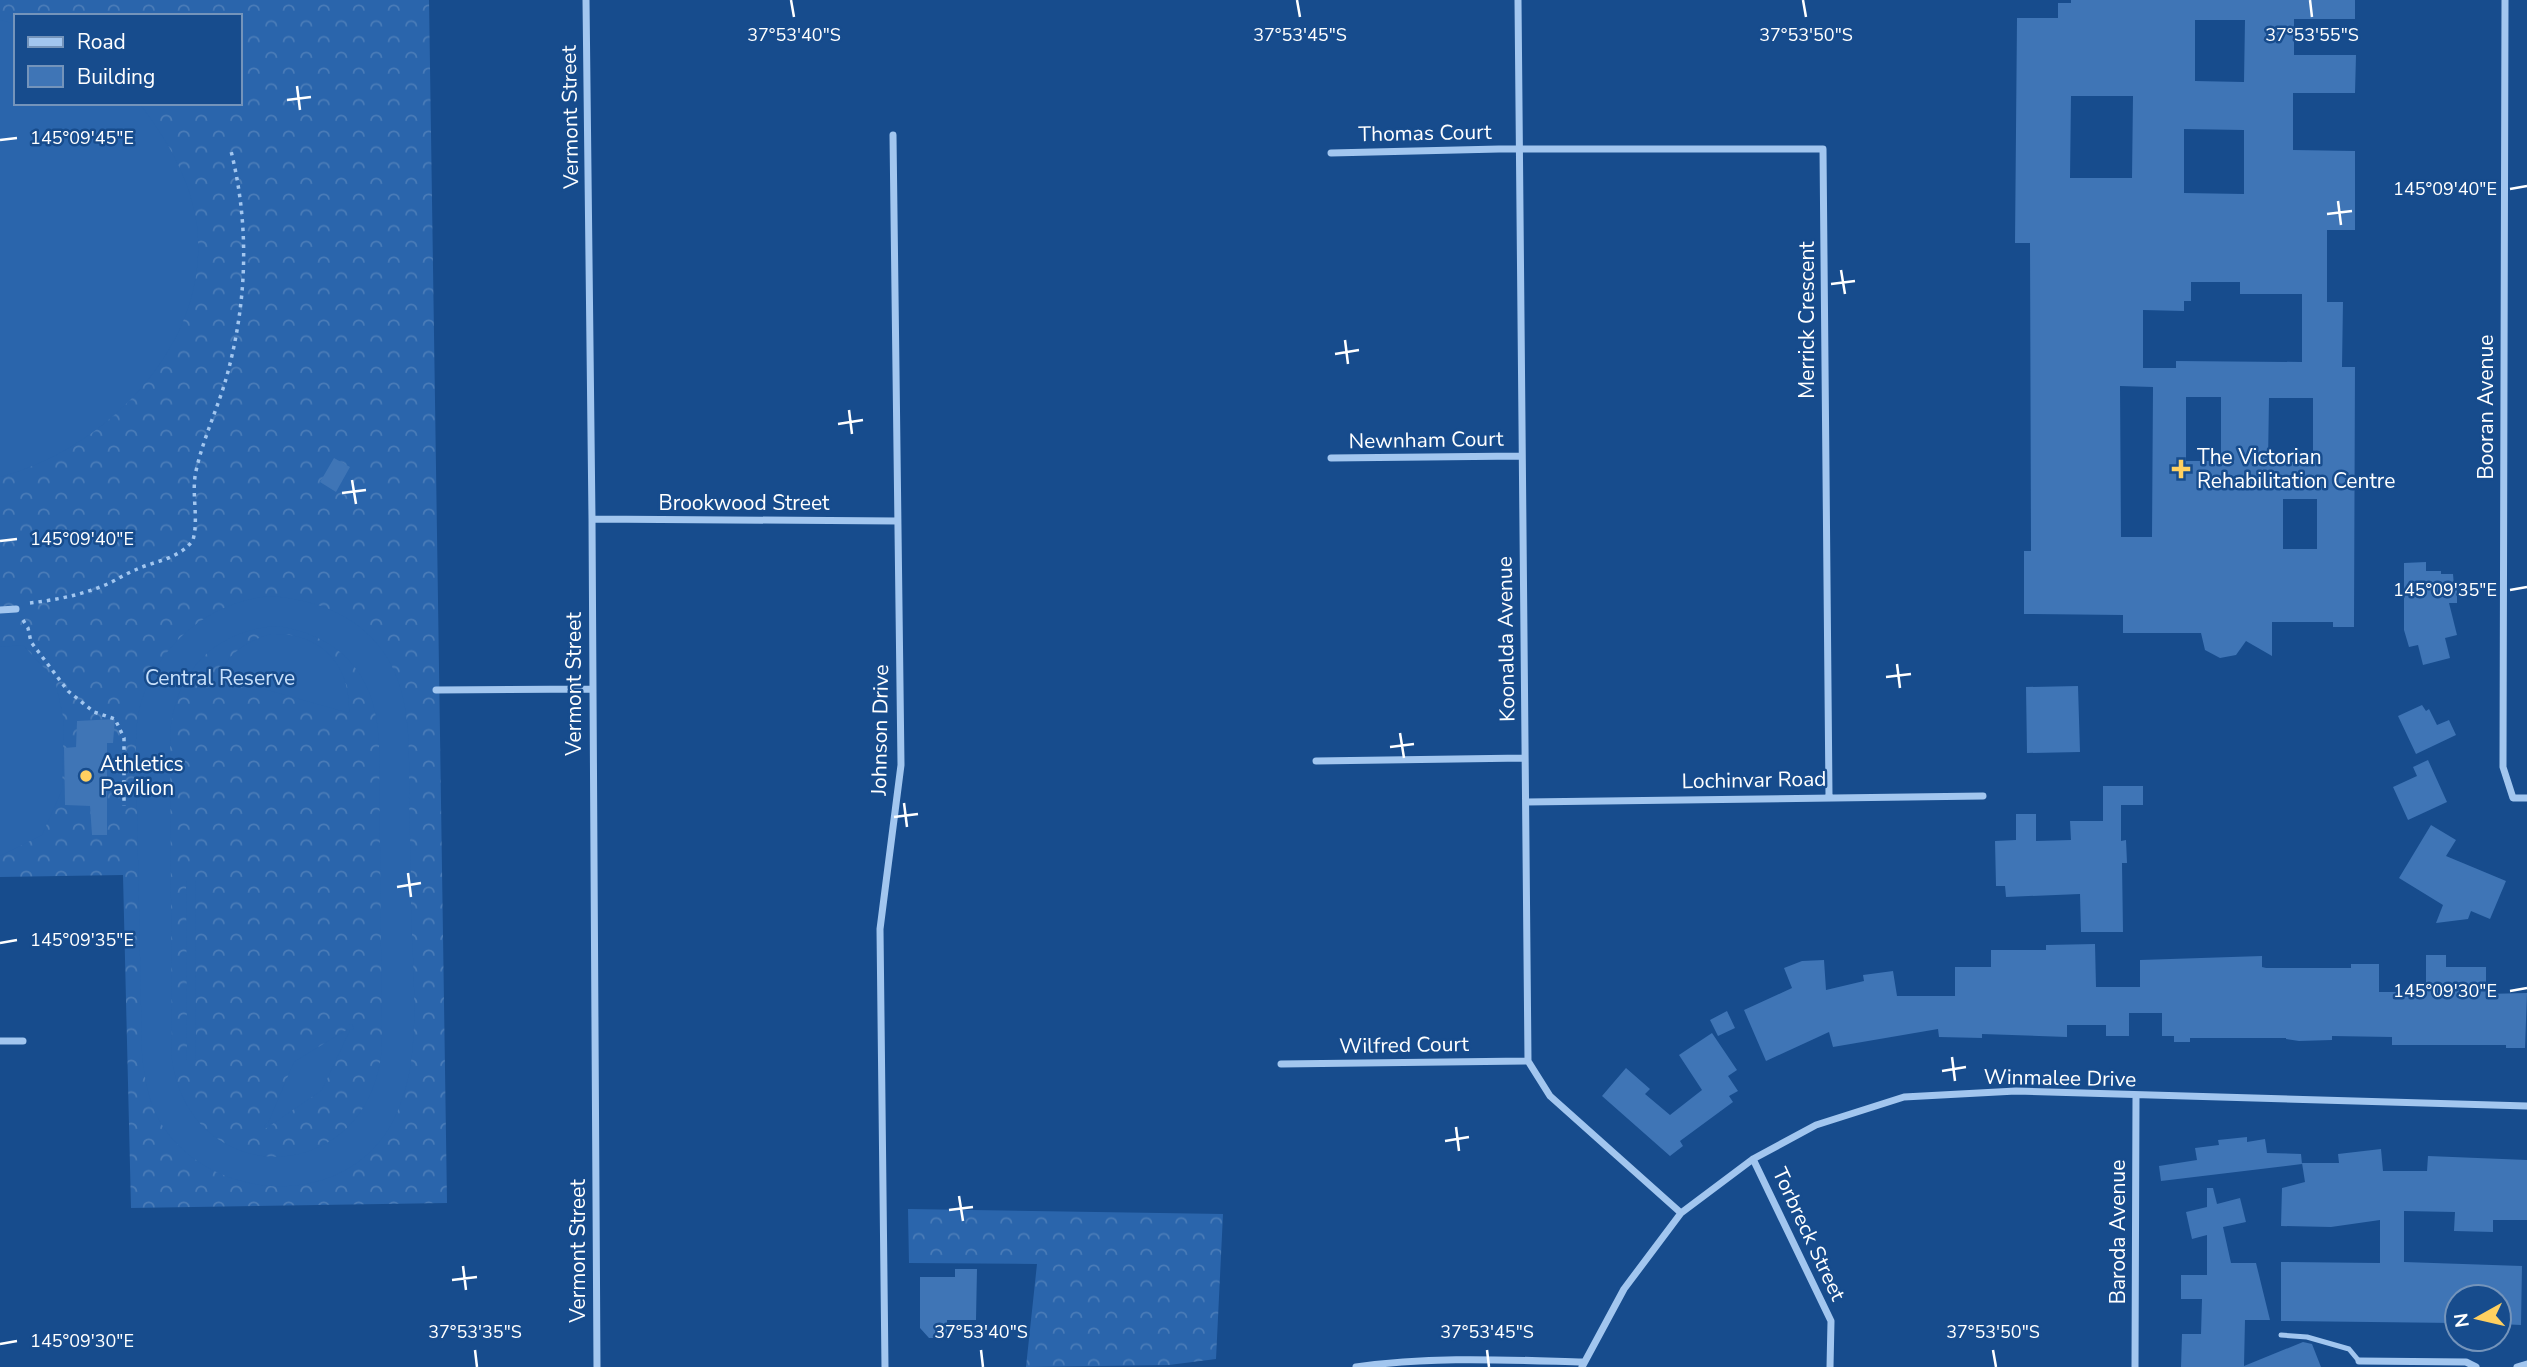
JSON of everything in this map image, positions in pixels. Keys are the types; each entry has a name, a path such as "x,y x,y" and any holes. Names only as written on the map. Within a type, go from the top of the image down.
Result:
{"street":[{"name":"Vermont Street","path":"586,0 597,1367"},
{"name":"Koonalda Avenue","path":"1518,0 1528,1061"},
{"name":"Booran Avenue","path":"2505,0 2502,767 2513,798 2527,798"},
{"name":"Johnson Drive","path":"885,1367 880,929 901,765 893,135"},
{"name":"Thomas Court","path":"1331,153 1519,149"},
{"name":"Merrick Crescent","path":"1519,149 1824,149 1829,796"},
{"name":"Newnham Court","path":"1331,458 1521,456"},
{"name":"Brookwood Street","path":"592,519 897,521"},
{"path":"0,610 16,609"},
{"path":"436,690 592,689"},
{"path":"1315,761 1525,758"},
{"name":"Lochinvar Road","path":"1526,802 1983,796"},
{"path":"0,1041 23,1041"},
{"path":"1528,1061 1550,1096 1681,1213"},
{"name":"Wilfred Court","path":"1281,1064 1528,1061"},
{"name":"Winmalee Drive","path":"1583,1364 1624,1289 1681,1213 1754,1159 1816,1125 1904,1097 2017,1091 2527,1106"},
{"name":"Baroda Avenue","path":"2135,1367 2136,1096"},
{"name":"Torbreck Street","path":"1754,1159 1831,1321 1830,1367"},
{"path":"1356,1367 1395,1361 1454,1358 1583,1364"},
{"path":"2360,1361 2466,1362 2476,1367"},
{"path":"2517,1367 2527,1364"}],"lane":[{"path":"2281,1335 2307,1337 2349,1349 2360,1361"}],"path":[{"path":"124,806 124,738 115,719 94,712 68,691 31,642 28,628 16,609 28,603 62,599 101,587 188,548 193,540 195,474 206,432 225,381 242,296 244,222 231,151"}],"green space":[{"name":"Central Reserve","path":"0,0 429,0 447,1203 131,1208 123,875 0,877"},
{"path":"0,20 14,24 14,105 140,105 176,161 189,192 197,226 197,269 187,311 169,349 144,385 113,416 78,442 40,463 0,477"},
{"path":"272,596 306,602 338,613 366,632 378,644 396,675 408,727 414,1003 413,1043 407,1081 402,1101 389,1128 360,1160 332,1177 301,1185 268,1186 235,1179 205,1166 179,1146 159,1120 152,1104 142,1053 136,763 139,710 149,682 174,644 208,616 250,599","holes":["277,626 301,631 338,651 353,665 364,681 377,722 382,1047 371,1094 347,1128 316,1149 280,1157 244,1152 211,1134 186,1103 172,1060 170,734 173,712 189,674 202,658 217,646 234,636 255,629"]},
{"path":"271,634 304,639 329,654 345,680 349,713 217,676 227,661 240,649"},
{"path":"23,645 55,680 64,721 62,790 42,835 0,856 0,647"},
{"path":"186,879 195,879 196,1060 187,1060"},
{"path":"352,1024 354,1029 350,1030 322,1090 265,1129 264,1126 268,1123 294,1062"},
{"path":"908,1209 1223,1214 1216,1359 1169,1365 1026,1367 1037,1264 909,1263"}],"building":[{"path":"2071,0 2355,0 2355,19 2294,19 2294,55 2356,55 2355,93 2293,93 2293,150 2355,151 2355,230 2327,230 2327,302 2343,302 2342,367 2355,367 2354,627 2333,627 2333,622 2272,622 2272,656 2246,641 2236,655 2220,658 2205,650 2201,633 2123,633 2123,615 2024,614 2024,551 2031,551 2030,243 2015,243 2017,18 2058,18 2058,3 2071,3","holes":["2195,20 2245,20 2244,82 2195,81","2071,96 2133,96 2132,178 2070,178","2184,129 2244,130 2244,194 2184,193","2191,282 2240,282 2240,294 2302,294 2302,362 2176,361 2176,368 2143,368 2143,310 2184,311 2184,301 2191,301","2120,386 2153,387 2152,537 2121,537","2186,397 2221,397 2221,461 2186,461","2269,398 2313,398 2313,462 2268,462","2283,499 2317,499 2317,549 2283,549"]},
{"path":"334,458 350,467 336,492 320,482"},
{"path":"2426,562 2426,571 2453,574 2454,586 2457,587 2457,603 2449,603 2457,635 2445,638 2450,658 2423,665 2418,645 2409,647 2404,630 2404,563"},
{"path":"2078,686 2080,752 2027,753 2026,687"},
{"path":"2422,705 2426,711 2429,709 2437,725 2449,720 2456,735 2416,754 2398,716"},
{"name":"Athletics Pavilion","path":"115,719 113,743 107,743 107,835 92,835 90,806 65,805 64,748 76,747 77,721"},
{"path":"2428,760 2447,802 2408,820 2393,787 2417,776 2413,767"},
{"path":"2103,786 2143,786 2143,805 2121,805 2121,841 2126,840 2127,863 2122,863 2123,932 2081,932 2080,894 2006,897 2005,886 1996,886 1995,841 2016,840 2016,814 2036,814 2036,841 2071,840 2070,821 2103,821"},
{"path":"2431,825 2456,840 2446,856 2506,881 2490,919 2471,911 2468,919 2436,923 2443,905 2399,878"},
{"path":"2095,944 2096,987 2140,987 2140,960 2262,956 2262,967 2266,968 2351,968 2351,964 2379,964 2379,992 2426,992 2426,955 2446,955 2446,967 2486,967 2486,994 2527,993 2525,1048 2506,1048 2506,1045 2392,1045 2392,1037 2332,1036 2332,1040 2299,1041 2286,1038 2190,1038 2190,1042 2174,1042 2174,1036 2162,1036 2162,1013 2129,1013 2129,1036 2106,1036 2106,1025 2067,1025 2067,1037 1982,1034 1982,1038 1939,1037 1938,1029 1833,1047 1829,1032 1766,1061 1744,1010 1792,988 1784,968 1802,961 1824,960 1826,990 1864,981 1863,975 1893,971 1897,996 1955,996 1955,967 1991,967 1991,950 2046,950 2046,945"},
{"path":"1727,1011 1735,1028 1718,1036 1710,1020"},
{"path":"1712,1033 1737,1070 1728,1076 1738,1091 1729,1096 1733,1102 1680,1141 1683,1146 1670,1156 1602,1096 1626,1068 1650,1089 1645,1094 1670,1115 1702,1090 1679,1055"},
{"path":"2247,1137 2247,1142 2265,1139 2267,1153 2301,1154 2302,1164 2161,1181 2159,1166 2197,1160 2195,1148 2219,1145 2218,1140"},
{"path":"2381,1149 2383,1171 2427,1171 2428,1156 2527,1160 2527,1220 2493,1220 2493,1232 2454,1231 2455,1212 2404,1211 2404,1262 2522,1266 2521,1325 2513,1325 2513,1283 2443,1283 2443,1323 2281,1321 2281,1262 2380,1263 2380,1220 2331,1227 2281,1226 2282,1188 2305,1182 2302,1163 2339,1163 2338,1154"},
{"path":"2207,1188 2213,1188 2217,1204 2240,1198 2246,1222 2223,1227 2231,1263 2256,1263 2270,1320 2245,1320 2244,1366 2303,1342 2312,1344 2321,1367 2181,1367 2182,1334 2201,1334 2202,1299 2181,1299 2181,1275 2207,1275 2207,1235 2192,1239 2186,1212 2207,1207"},
{"path":"955,1269 977,1269 976,1320 947,1320 947,1338 929,1338 920,1328 920,1277 955,1277"}],"place":[{"name":"The Victorian Rehabilitation Centre","path":"2181,469"},
{"name":"Athletics Pavilion","path":"86,776"}]}
